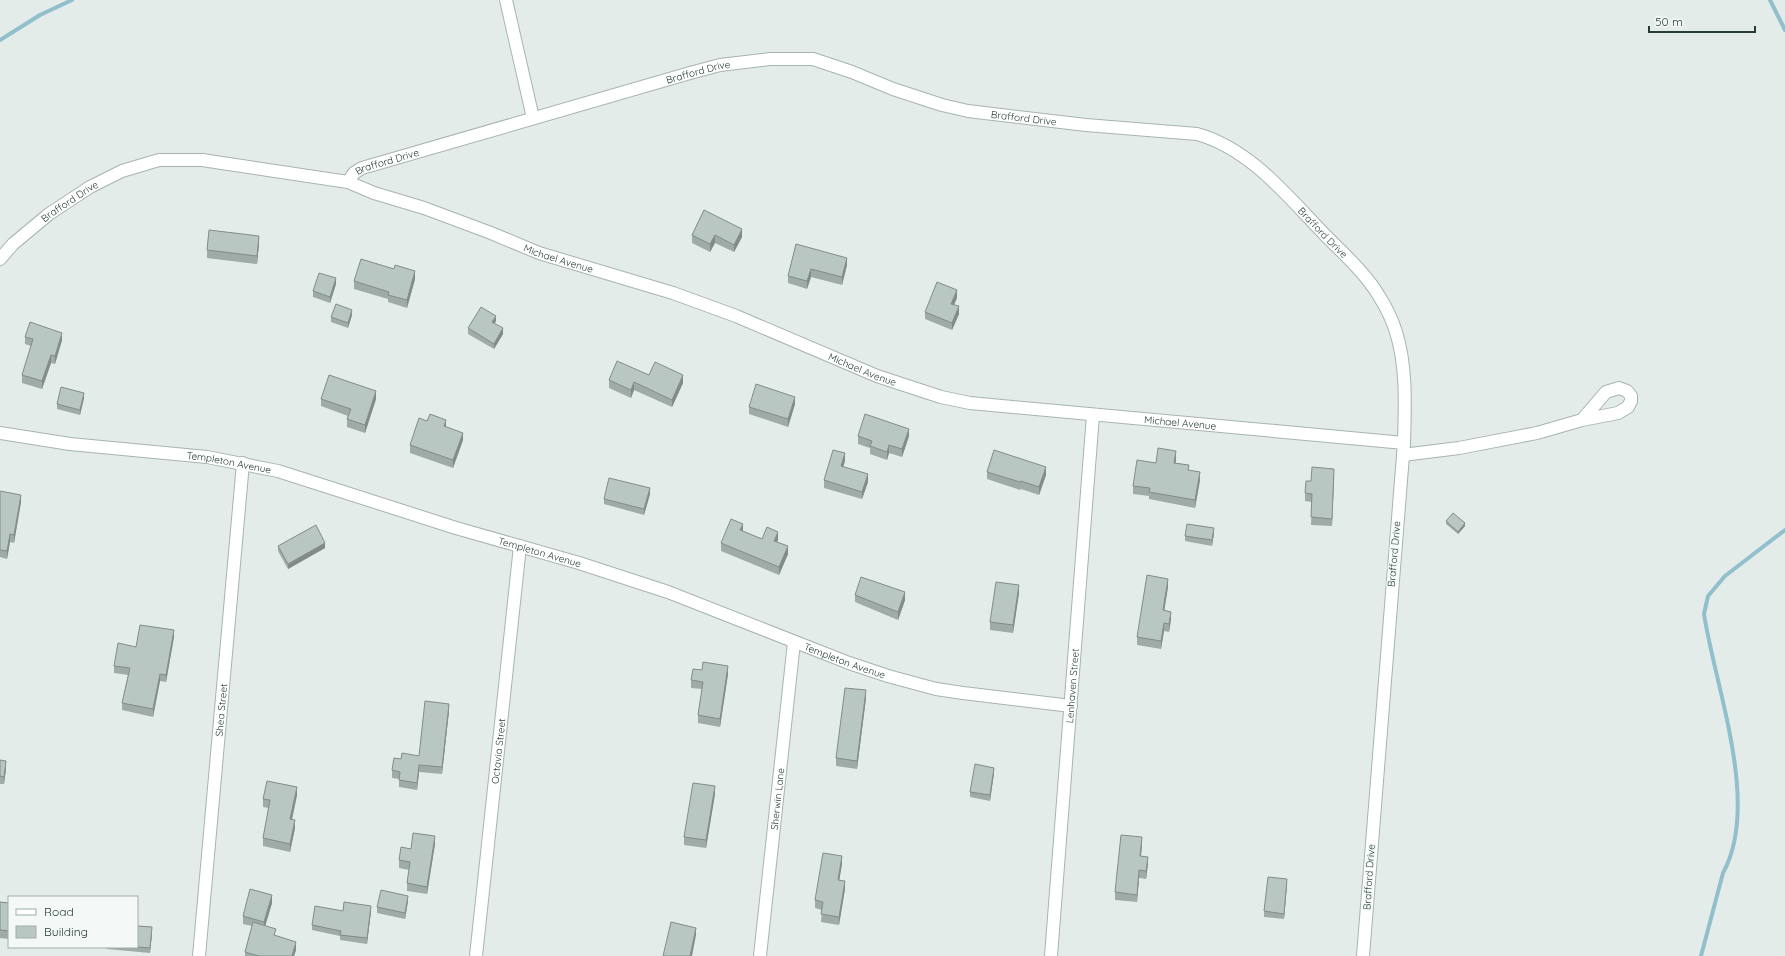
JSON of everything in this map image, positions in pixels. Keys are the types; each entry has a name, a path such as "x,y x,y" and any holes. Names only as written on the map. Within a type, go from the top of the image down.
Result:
{"street":[{"path":"506,0 533,118"},
{"name":"Brafford Drive","path":"0,259 13,244 48,214 90,187 122,172 159,160 202,160 348,182 354,173 362,168 533,118 720,66 770,59 812,59 852,72 893,89 942,105 968,111 1086,125 1197,134 1210,138 1246,158 1270,179 1358,269 1379,295 1396,332 1401,352 1406,396 1403,449 1363,956"},
{"name":"Michael Avenue","path":"348,182 374,193 424,208 540,253 673,293 729,313 877,376 941,397 970,403 1403,449 1459,448 1537,433 1582,420"},
{"name":"Lenhaven Street","path":"1051,956 1093,415"},
{"name":"Templeton Avenue","path":"0,434 70,444 207,457 278,471 456,528 579,563 668,592 849,663 936,689 1071,706"},
{"name":"Shea Street","path":"199,956 243,463"},
{"name":"Octavia Street","path":"476,956 520,546"},
{"name":"Sherwin Lane","path":"760,956 794,642"}],"building":[{"path":"704,210 742,229 734,245 715,235 710,244 692,235"},
{"path":"209,230 259,236 257,256 207,250"},
{"path":"796,244 847,258 842,277 811,269 807,281 788,276"},
{"path":"361,259 394,269 395,265 415,271 407,300 388,295 389,292 354,281"},
{"path":"319,273 336,278 330,297 313,291"},
{"path":"937,282 957,290 951,304 959,306 952,323 925,312"},
{"path":"336,304 352,310 348,323 331,317"},
{"path":"481,307 496,316 492,322 503,328 494,344 468,328"},
{"path":"30,322 62,333 55,356 51,355 42,381 22,375 33,339 25,337"},
{"path":"617,361 649,375 655,362 683,375 672,400 634,382 631,390 609,380"},
{"path":"329,375 376,391 365,425 347,419 351,409 321,399"},
{"path":"756,384 795,397 788,419 749,407"},
{"path":"61,387 84,393 80,410 57,404"},
{"path":"430,414 446,420 444,426 463,433 453,460 410,445 419,418 427,421"},
{"path":"865,414 909,429 902,449 889,445 887,452 870,446 872,441 858,436"},
{"path":"1158,448 1176,451 1174,463 1189,465 1188,470 1200,472 1195,500 1149,492 1150,488 1133,486 1137,460 1156,463"},
{"path":"833,450 845,453 841,466 868,474 862,492 824,480"},
{"path":"994,450 1046,467 1039,487 987,472"},
{"path":"1312,467 1334,469 1332,519 1311,517 1312,494 1305,493 1306,481 1311,481"},
{"path":"609,478 650,488 644,509 604,499"},
{"path":"0,491 21,495 14,535 10,534 7,551 0,550"},
{"path":"1453,513 1465,523 1458,532 1446,521"},
{"path":"731,519 743,524 740,530 762,539 767,527 778,532 774,541 788,546 779,567 721,543"},
{"path":"1187,524 1214,528 1212,540 1185,536"},
{"path":"316,525 325,543 288,564 278,546"},
{"path":"1147,575 1168,579 1163,610 1171,612 1169,624 1164,623 1161,641 1137,637"},
{"path":"861,577 905,592 898,612 855,595"},
{"path":"996,582 1019,585 1013,625 990,622"},
{"path":"140,625 174,630 166,675 160,674 153,709 122,703 130,668 114,666 118,643 136,647"},
{"path":"703,662 728,666 720,719 698,715 703,682 691,680 693,669 702,670"},
{"path":"845,688 866,690 857,761 836,758"},
{"path":"425,701 449,704 442,767 419,765 417,783 399,780 400,772 392,770 394,758 401,759 402,753 419,756"},
{"path":"0,760 6,761 4,777 0,776"},
{"path":"975,764 994,768 990,795 970,792"},
{"path":"267,781 297,787 290,819 295,820 290,844 263,838 270,800 263,799"},
{"path":"693,783 715,786 706,840 684,837"},
{"path":"413,833 435,836 427,887 407,883 410,862 399,860 401,847 411,849"},
{"path":"1121,835 1142,837 1140,856 1148,857 1146,871 1139,870 1137,895 1115,892"},
{"path":"823,853 842,856 838,880 845,881 839,917 821,914 823,902 815,900"},
{"path":"1268,877 1287,879 1284,914 1264,911"},
{"path":"250,889 272,895 264,922 243,916"},
{"path":"381,890 408,896 405,913 377,907"},
{"path":"0,902 8,903 8,931 0,930"},
{"path":"344,902 371,906 367,938 340,935 341,931 312,925 315,906 343,911"},
{"path":"253,922 276,929 274,935 296,942 292,956 259,956 245,952"},
{"path":"671,922 696,928 690,956 663,956"},
{"path":"138,926 152,927 150,948 138,947"}],"waterway":[{"path":"0,40 40,15 72,0"},
{"path":"1770,0 1785,30"},
{"path":"1701,956 1723,873 1734,845 1738,814 1737,780 1732,745 1704,614 1708,596 1725,576 1785,530"}]}
